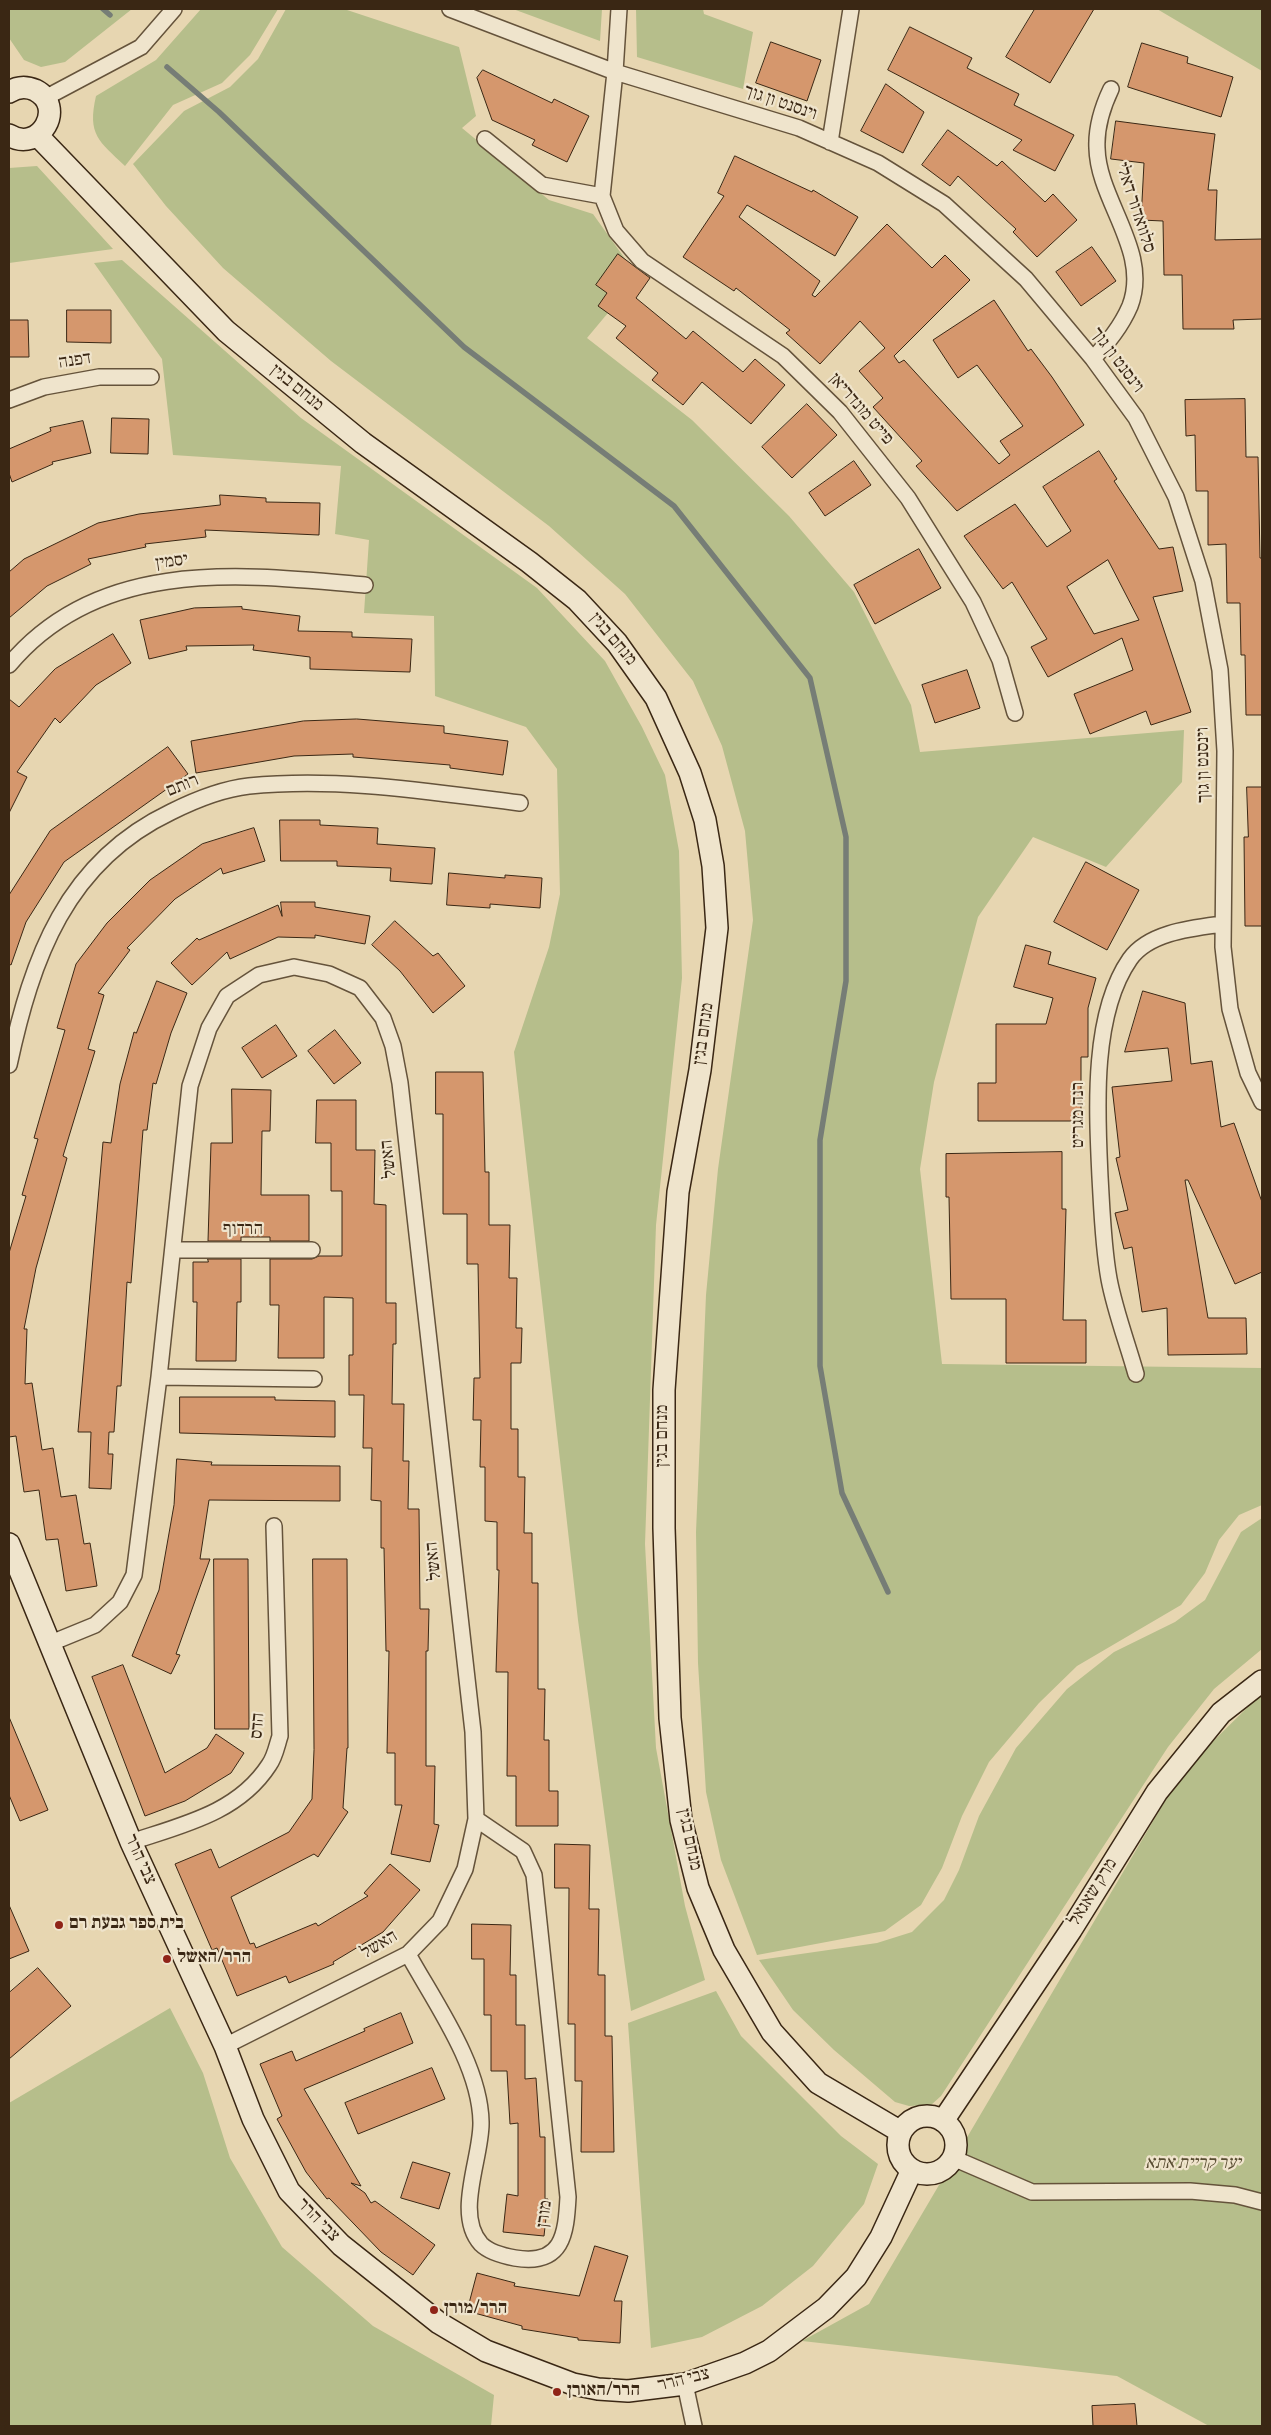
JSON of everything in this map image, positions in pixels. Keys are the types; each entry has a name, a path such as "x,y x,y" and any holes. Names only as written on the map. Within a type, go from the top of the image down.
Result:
{"street":[{"path":"45,98 141,47 174,9"},
{"name":"וינסנט ון גוך","path":"450,9 615,72 799,128 878,163 944,204 1026,279 1093,359 1136,418 1171,488 1203,581 1220,670 1225,750 1223,947 1230,1009 1248,1073 1262,1102"},
{"name":"פייט מונדריאן","path":"619,9 615,72 602,196 616,231 642,261 783,356 846,420 908,498 973,602 1000,660 1015,713"},
{"path":"830,142 850,9"},
{"path":"9,92 23,87 31,88 45,98 50,114 44,130 38,136 22,140 9,135"},
{"name":"סלוואדור דאלי","path":"1093,359 1119,329 1130,304 1134,283 1133,262 1128,242 1104,180 1096,150 1097,127 1111,89"},
{"name":"מנחם בגין","path":"38,136 226,331 363,443 529,562 577,600 617,643 656,698 690,773 705,820 713,866 717,928 700,1070 678,1192 664,1390 664,1528 670,1718 681,1820 698,1888 724,1950 772,2032 818,2083 901,2132"},
{"path":"485,139 542,185 602,196"},
{"name":"דפנה","path":"9,400 44,387 99,376 151,377"},
{"name":"יסמין","path":"9,665 22,649 67,614 120,590 186,578 271,577 365,585"},
{"name":"רותם","path":"9,1065 20,1014 40,953 69,898 101,860 148,823 196,800 247,786 304,782 368,785 520,803"},
{"name":"רנה מגריט","path":"1136,1374 1108,1270 1102,1209 1097,1116 1100,1052 1112,993 1130,958 1155,938 1195,928 1223,924"},
{"name":"האשל","path":"51,1643 95,1625 120,1602 134,1575 159,1377 190,1086 208,1028 227,996 259,975 294,967 329,974 360,988 384,1018 393,1046 400,1084 473,1732 476,1819 465,1869 440,1921 408,1954 225,2046"},
{"name":"הרדוף","path":"173,1250 312,1250"},
{"path":"159,1377 314,1379"},
{"name":"הדס","path":"131,1842 213,1815 249,1789 270,1764 280,1736 274,1526"},
{"name":"צבי הרר","path":"9,1544 131,1842 225,2046 252,2119 289,2191 340,2245 439,2323 486,2351 542,2374 581,2386 628,2391 685,2384 745,2363 769,2351 826,2308 856,2277 881,2238 912,2170"},
{"name":"מרק שאגאל","path":"943,2121 1071,1930 1157,1792 1220,1714 1262,1681"},
{"name":"מורן","path":"408,1954 468,2061 476,2088 481,2123 468,2208 472,2228 481,2244 502,2256 530,2261 552,2254 562,2239 566,2228 568,2197 534,1875 523,1851 476,1819"},
{"path":"924,2117 943,2121 954,2134 956,2142 953,2158 948,2166 940,2171 921,2174 912,2170 906,2165 898,2149 901,2132 915,2119 924,2117"},
{"path":"953,2158 1032,2192 1190,2191 1235,2195 1262,2202"},
{"path":"685,2384 694,2426"}],"green space":[{"path":"9,9 132,9 65,62 41,67 24,60 9,38"},
{"path":"201,9 278,9 250,55 222,83 173,105 125,166 102,143 94,129 93,120 96,96 156,60"},
{"path":"286,9 344,9 459,47 476,116 462,128 549,200 593,214 638,277 587,338 692,420 789,516 854,592 911,705 920,752 1184,730 1182,782 1106,867 1033,837 978,917 934,1082 920,1169 942,1364 1262,1368 1262,1505 1239,1515 1219,1540 1205,1573 1181,1605 1077,1666 1039,1703 989,1762 962,1816 942,1868 921,1905 885,1931 757,1955 721,1860 706,1792 698,1663 696,1532 706,1295 718,1169 753,920 745,831 722,746 693,681 625,594 549,526 331,361 223,268 166,206 133,164 184,111 230,87 258,59"},
{"path":"513,9 602,9 600,41"},
{"path":"636,9 703,9 704,14 753,32 743,89 637,57"},
{"path":"1157,9 1262,9 1262,71"},
{"path":"37,166 113,249 9,263 9,168"},
{"path":"122,260 301,418 537,588 605,661 642,727 665,775 679,851 682,978 656,1225 645,1544 656,1748 685,1906 705,1980 631,2011 578,1620 514,1052 549,947 560,894 557,769 526,727 435,696 434,616 364,613 369,540 335,534 341,466 173,455 162,359 94,263"},
{"path":"1262,1518 1262,1649 1214,1689 1168,1747 941,2096 931,2105 909,2106 895,2102 834,2050 793,2010 759,1960 877,1943 912,1932 944,1900 959,1870 979,1816 1016,1748 1067,1689 1114,1652 1175,1622 1205,1600 1241,1532"},
{"name":"יער קריית אתא","path":"1262,1693 1262,2426 1209,2426 1117,2376 802,2341 869,2304 1182,1772"},
{"path":"716,1991 741,2036 841,2136 878,2164 864,2204 813,2266 762,2306 702,2337 651,2348 628,2023"},
{"path":"170,2008 203,2073 230,2158 282,2247 373,2326 494,2395 491,2426 9,2426 9,2103"}],"building":[{"path":"1035,9 1094,9 1050,83 1006,57"},
{"path":"910,27 972,58 967,68 1019,94 1014,105 1074,135 1055,171 1013,150 1022,140 888,70"},
{"path":"771,42 821,60 807,101 756,83"},
{"path":"1142,43 1188,57 1187,63 1233,77 1221,117 1128,87"},
{"path":"483,70 552,103 554,99 589,116 567,162 532,145 535,140 492,120 477,78"},
{"path":"886,84 924,112 903,153 861,131"},
{"path":"1116,121 1215,134 1208,190 1217,190 1215,240 1262,239 1262,319 1233,320 1234,329 1183,329 1182,275 1164,275 1163,221 1141,220 1144,163 1111,159"},
{"path":"948,130 997,166 1002,161 1045,202 1053,194 1077,220 1037,257 1013,232 1016,229 958,176 950,186 922,165"},
{"path":"735,156 812,192 813,190 858,217 835,256 747,205 739,217 820,281 812,295 815,297 887,224 932,268 945,255 970,280 894,356 899,363 904,360 999,464 1010,455 1000,441 1023,426 977,365 958,378 933,340 994,300 1028,351 1031,349 1084,425 957,511 916,466 922,461 873,407 883,398 859,371 885,348 860,321 820,364 786,333 790,330 736,288 734,291 683,257 724,196 718,193"},
{"path":"1092,247 1116,281 1081,306 1056,272"},
{"path":"618,254 650,278 636,298 686,339 693,331 743,372 755,359 785,385 751,424 702,382 683,405 652,380 658,373 616,338 626,326 598,306 607,293 596,285"},
{"path":"67,310 111,310 111,343 67,342"},
{"path":"9,320 28,320 29,357 9,357"},
{"path":"1245,399 1246,457 1258,457 1260,558 1262,558 1262,715 1246,715 1245,655 1241,655 1240,603 1227,603 1226,544 1208,545 1208,491 1196,491 1195,435 1186,436 1185,400"},
{"path":"807,404 837,435 792,478 762,447"},
{"path":"112,418 149,419 148,454 111,453"},
{"path":"83,421 91,453 52,462 53,464 12,482 9,473 9,449 51,431 50,428"},
{"path":"1099,451 1117,479 1114,481 1159,549 1173,547 1183,591 1153,597 1191,712 1151,725 1146,711 1090,734 1074,694 1133,670 1122,638 1048,677 1031,647 1047,639 1012,582 1003,589 964,536 1015,504 1047,547 1071,531 1043,487","holes":["1108,560 1139,620 1094,634 1067,587"]},
{"path":"854,461 871,485 825,516 809,493"},
{"path":"220,495 266,498 266,502 320,503 319,535 205,530 206,537 145,544 146,547 88,559 91,564 47,586 9,618 9,572 24,559 98,523 139,514 220,505"},
{"path":"919,549 941,588 875,624 854,585"},
{"path":"242,607 242,609 300,616 298,631 352,632 352,637 412,639 410,672 310,669 310,657 253,650 254,645 186,646 187,650 149,659 140,620 194,608"},
{"path":"113,634 131,663 96,685 60,723 55,718 17,772 27,777 9,813 9,699 19,707 55,669"},
{"path":"967,670 980,708 935,723 922,685"},
{"path":"357,719 444,726 444,733 508,741 503,775 450,768 450,765 353,757 353,754 294,756 196,773 191,741 303,721"},
{"path":"168,747 188,774 64,862 26,922 11,965 9,964 9,895 50,831"},
{"path":"1247,787 1262,787 1262,926 1245,926 1244,837 1248,837"},
{"path":"280,820 320,820 320,825 378,828 377,844 435,848 432,884 390,881 391,868 337,866 337,861 281,861"},
{"path":"254,828 265,861 223,874 221,868 175,899 127,948 130,950 98,993 104,995 88,1049 95,1051 63,1156 67,1158 36,1268 24,1329 27,1329 25,1384 32,1383 42,1450 53,1448 61,1497 76,1495 84,1544 90,1543 97,1586 66,1591 58,1539 46,1540 39,1490 24,1492 16,1436 9,1437 9,1253 26,1196 22,1195 38,1139 34,1138 65,1030 57,1028 76,964 107,923 150,880 202,844"},
{"path":"1086,862 1139,890 1107,950 1054,922"},
{"path":"449,873 505,878 505,875 542,878 540,908 490,904 490,908 447,905"},
{"path":"281,902 315,902 315,907 370,916 365,944 315,935 315,938 278,937 230,959 227,952 192,985 171,963 197,938 199,940 278,905 282,916"},
{"path":"395,921 433,956 438,953 465,986 433,1013 400,971 372,945"},
{"path":"1026,945 1051,952 1048,964 1096,978 1088,1008 1088,1057 1081,1057 1081,1121 978,1121 978,1083 996,1083 996,1024 1046,1024 1053,998 1014,987"},
{"path":"157,981 187,993 171,1033 156,1084 153,1083 147,1130 143,1130 131,1283 127,1282 121,1386 117,1386 114,1432 109,1432 108,1454 113,1454 111,1489 89,1488 91,1432 78,1432 103,1142 111,1143 120,1084 134,1032 136,1033"},
{"path":"1143,991 1185,1003 1191,1064 1212,1061 1221,1127 1234,1123 1262,1202 1262,1272 1235,1284 1188,1180 1185,1180 1208,1318 1246,1318 1247,1354 1168,1355 1167,1308 1142,1312 1132,1247 1124,1249 1115,1213 1128,1210 1116,1158 1120,1157 1112,1087 1172,1081 1168,1048 1125,1052"},
{"path":"276,1025 297,1056 262,1078 242,1048"},
{"path":"335,1030 361,1063 334,1084 308,1051"},
{"path":"436,1072 483,1072 485,1172 489,1172 489,1225 510,1225 509,1278 517,1278 516,1328 522,1328 521,1363 511,1363 511,1429 518,1429 518,1477 525,1477 524,1533 532,1533 532,1583 538,1583 538,1689 545,1689 544,1740 549,1740 549,1791 558,1791 558,1826 516,1826 516,1776 507,1776 508,1672 496,1672 499,1570 497,1570 497,1522 485,1521 485,1467 480,1467 481,1420 473,1420 474,1378 480,1378 478,1264 467,1264 467,1214 443,1214 443,1114 436,1114"},
{"path":"232,1089 271,1090 270,1131 262,1131 261,1195 309,1195 309,1241 270,1241 270,1237 241,1237 241,1241 208,1241 211,1143 232,1143"},
{"path":"317,1100 356,1100 356,1150 375,1150 374,1204 386,1205 386,1303 396,1303 396,1344 393,1344 392,1404 404,1404 403,1461 409,1461 408,1509 419,1509 420,1609 429,1609 428,1651 426,1651 426,1766 435,1766 434,1824 439,1825 430,1862 391,1854 402,1805 395,1805 395,1753 387,1753 389,1651 386,1651 384,1548 381,1548 381,1501 371,1500 372,1448 363,1448 364,1395 349,1395 349,1355 353,1355 353,1298 324,1297 324,1358 278,1358 279,1305 270,1305 270,1259 312,1259 319,1256 342,1256 342,1191 331,1191 331,1143 316,1143"},
{"path":"1062,1152 1062,1209 1066,1209 1063,1320 1086,1320 1086,1363 1006,1363 1006,1299 951,1299 949,1197 946,1197 946,1154"},
{"path":"208,1259 241,1259 241,1302 237,1302 236,1361 196,1361 197,1302 193,1302 193,1262 208,1262"},
{"path":"180,1397 275,1397 275,1400 335,1401 335,1437 180,1433"},
{"path":"177,1459 212,1462 211,1465 340,1466 340,1501 209,1500 200,1559 210,1559 176,1654 180,1655 171,1674 132,1656 159,1590 174,1505"},
{"path":"214,1559 248,1559 249,1729 215,1729"},
{"path":"313,1559 347,1559 348,1748 343,1808 348,1812 318,1857 314,1854 231,1897 250,1944 254,1943 256,1948 316,1923 318,1926 368,1896 364,1893 390,1864 420,1890 383,1932 333,1962 334,1964 289,1983 286,1976 237,1996 217,1948 212,1950 175,1864 211,1849 219,1868 289,1832 312,1799 314,1750"},
{"path":"123,1665 165,1773 207,1748 216,1734 244,1753 231,1773 185,1801 145,1816 92,1677"},
{"path":"9,1717 48,1810 20,1821 9,1795"},
{"path":"555,1844 590,1845 589,1909 599,1909 598,1975 605,1975 605,2036 612,2036 614,2152 581,2152 582,2081 575,2081 575,2024 568,2024 569,1888 555,1888"},
{"path":"9,1905 29,1951 9,1959"},
{"path":"472,1924 511,1925 510,1975 516,1975 516,2025 525,2025 525,2079 536,2078 540,2137 545,2137 545,2199 548,2199 544,2236 503,2232 507,2194 518,2196 518,2123 510,2124 507,2071 491,2071 491,2015 484,2015 484,1959 472,1959"},
{"path":"38,1968 71,2006 9,2059 9,1993"},
{"path":"401,2013 413,2043 304,2089 361,2186 351,2183 365,2193 371,2203 375,2201 435,2245 413,2275 381,2252 329,2198 327,2199 306,2172 277,2119 282,2116 260,2064 292,2051 296,2061"},
{"path":"432,2068 445,2099 358,2134 345,2103"},
{"path":"413,2162 450,2173 439,2209 401,2198"},
{"path":"595,2246 628,2256 614,2301 622,2301 620,2343 578,2340 578,2338 522,2329 522,2326 467,2311 477,2273 515,2283 514,2286 579,2296"},
{"path":"1135,2404 1137,2426 1093,2426 1092,2406"}],"waterway":[{"path":"103,9 110,15"},
{"path":"167,67 219,112 464,347 674,506 810,678 846,837 846,981 820,1140 820,1366 842,1493 888,1592"}],"place":[{"name":"בית ספר גבעת רם","path":"59,1925"},
{"name":"הרר/האשל","path":"167,1959"},
{"name":"הרר/מורן","path":"434,2310"},
{"name":"הרר/האורן","path":"557,2392"}]}
